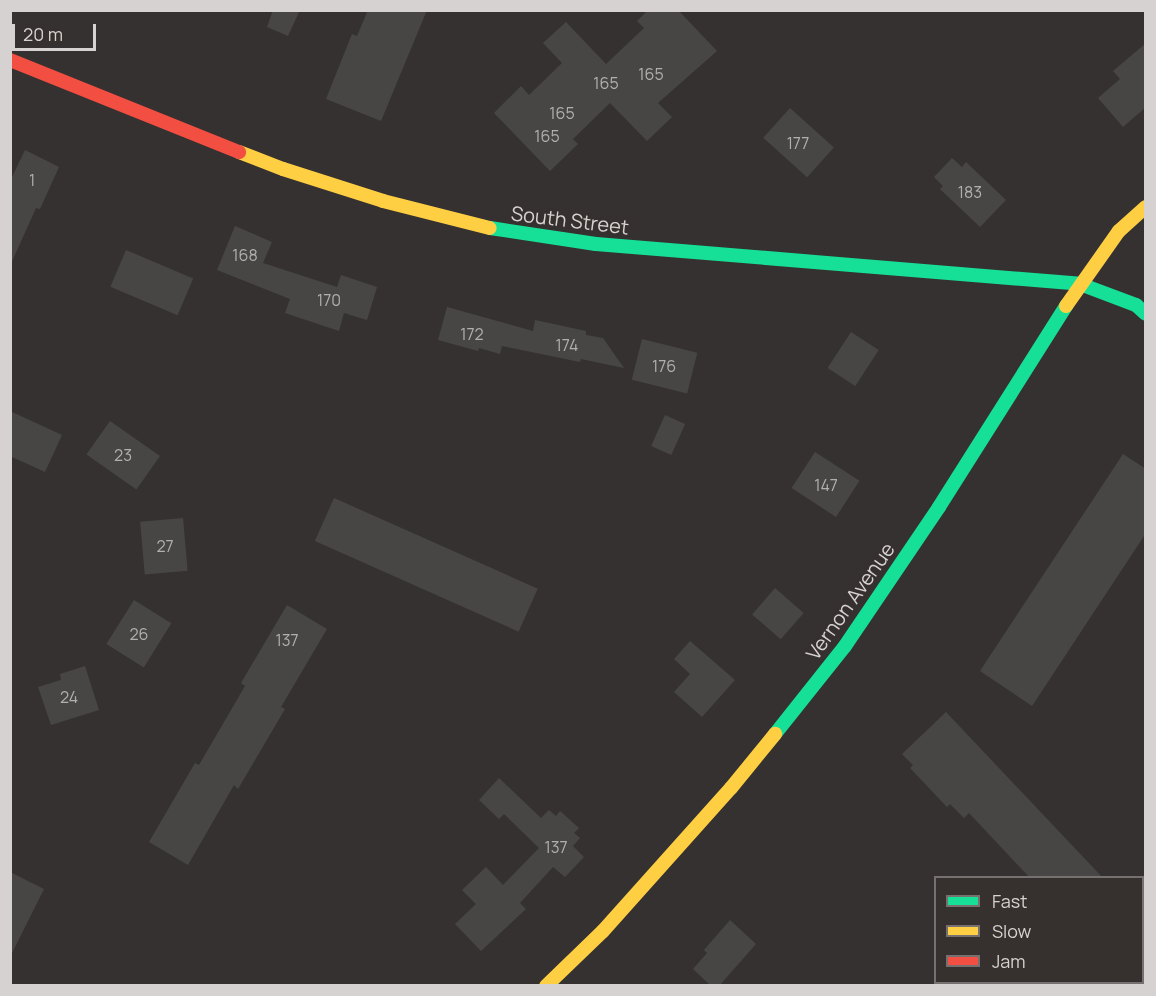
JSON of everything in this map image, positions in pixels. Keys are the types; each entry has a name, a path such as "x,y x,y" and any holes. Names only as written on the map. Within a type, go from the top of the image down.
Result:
{"street":[{"name":"South Street","path":"10,60 283,168 383,201 504,232 723,256 1080,284 1136,305 1146,314"},
{"name":"Vernon Avenue","path":"546,986 603,931 731,788 845,646 939,507 1080,284 1119,231 1146,207"}],"building":[{"path":"273,10 300,10 288,36 267,27"},
{"path":"368,10 427,10 381,121 326,99 352,34 357,36"},
{"path":"648,10 678,10 717,51 658,103 672,117 647,141 610,103 573,139 578,144 550,171 494,113 521,86 529,95 562,63 543,43 566,22 606,64 644,28 637,21"},
{"path":"1146,43 1146,107 1123,127 1098,98 1120,79 1113,71"},
{"path":"790,108 834,147 807,177 763,138"},
{"path":"25,150 59,167 40,209 36,208 10,266 10,181"},
{"path":"952,158 962,167 966,162 1006,200 980,227 940,189 943,186 934,177"},
{"path":"235,226 272,242 263,263 337,287 341,275 377,287 367,320 344,313 339,331 285,313 290,299 217,270"},
{"path":"126,250 193,279 178,315 110,287"},
{"path":"447,307 533,331 535,320 586,331 586,335 603,338 624,368 581,359 580,362 502,346 500,354 479,348 478,351 438,340"},
{"path":"851,332 879,350 855,386 828,368"},
{"path":"642,339 697,353 687,394 632,380"},
{"path":"10,411 62,435 45,472 10,456"},
{"path":"665,415 685,424 671,455 651,446"},
{"path":"110,421 160,456 136,490 86,455"},
{"path":"815,452 859,481 836,517 792,488"},
{"path":"1123,454 1146,469 1146,533 1032,706 980,671"},
{"path":"334,498 538,589 519,632 315,541"},
{"path":"183,518 188,571 145,575 140,522"},
{"path":"775,588 804,613 781,639 752,614"},
{"path":"134,600 171,623 144,667 106,644"},
{"path":"287,605 327,629 281,707 285,709 238,789 234,785 188,865 149,842 195,763 199,765 245,686 241,683"},
{"path":"690,641 735,680 702,717 674,692 690,674 674,659"},
{"path":"85,666 99,710 51,725 38,687 61,680 60,674"},
{"path":"946,712 1101,876 1028,876 969,813 964,818 950,804 947,807 910,768 913,765 902,754"},
{"path":"499,778 541,818 549,810 556,816 560,811 579,828 574,833 580,838 573,846 584,857 565,877 553,867 520,903 526,909 481,951 455,924 476,904 462,890 486,867 503,885 539,848 504,814 499,819 479,800"},
{"path":"10,872 44,889 10,957"},
{"path":"730,920 756,944 719,986 711,986 693,969 707,953 704,950"}],"traffic: fast":[{"path":"490,228 596,244 1080,284 1136,305 1146,314"},
{"path":"775,734 845,646 939,507 1066,306"}],"traffic: slow":[{"path":"239,152 283,169 383,201 490,228"},
{"path":"1066,306 1119,231 1146,207"},
{"path":"546,986 603,931 731,788 775,734"}],"traffic: jam":[{"path":"10,60 239,152"}]}
